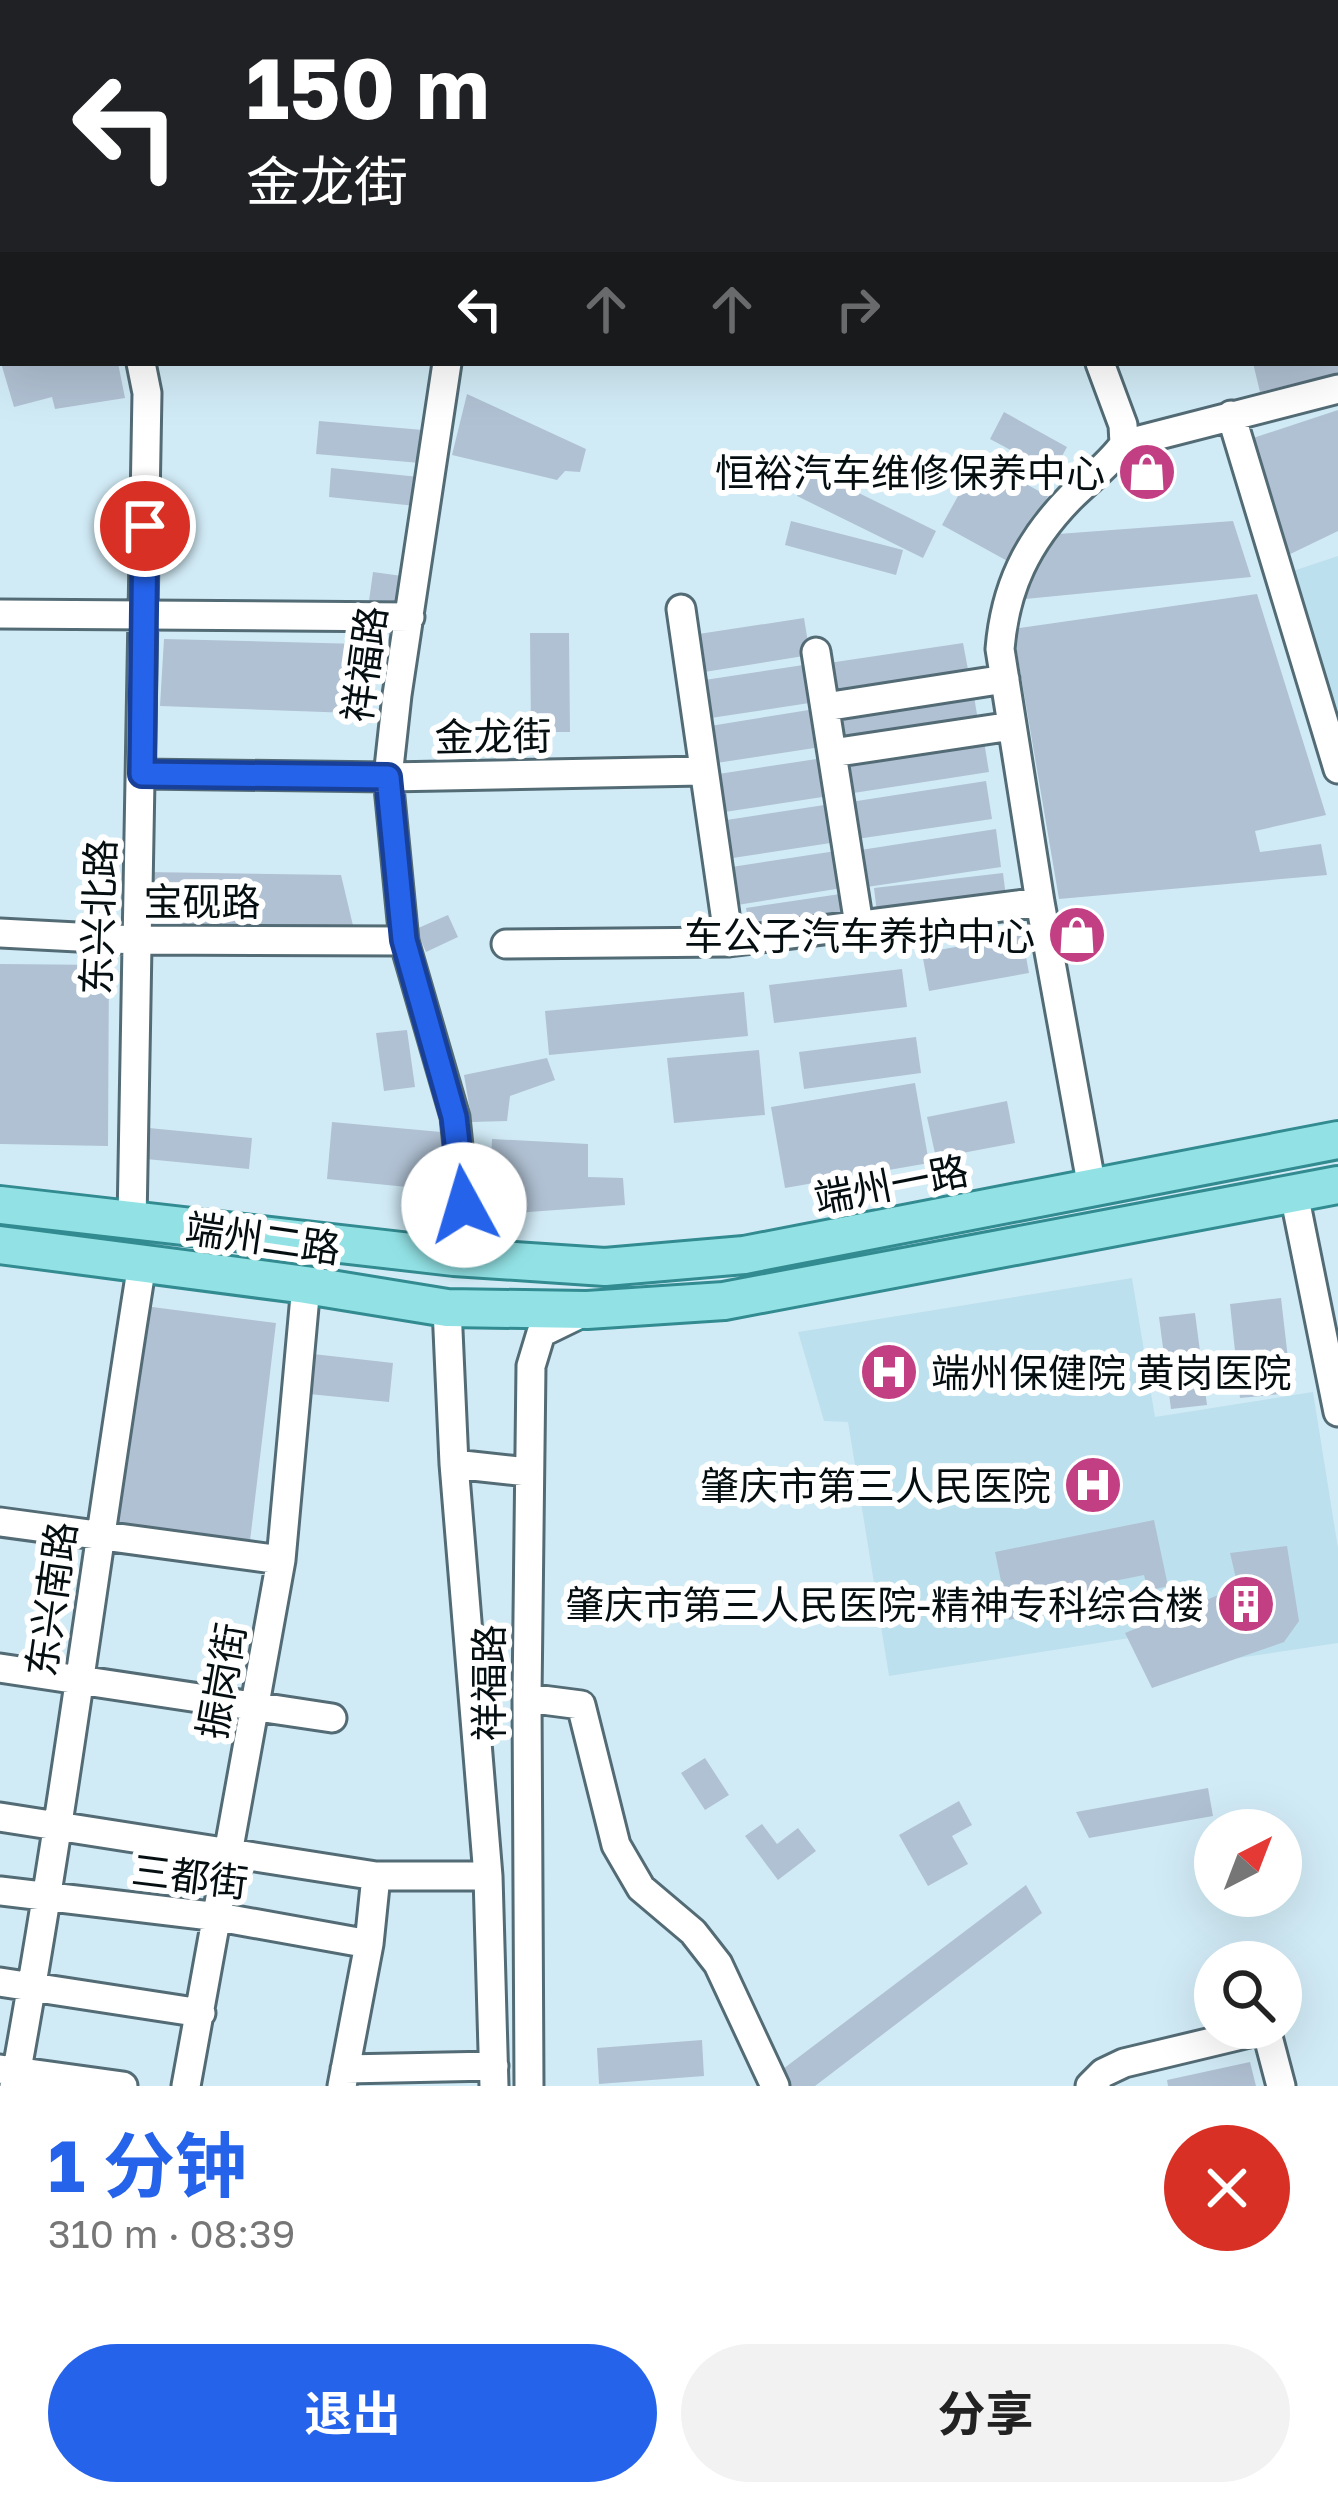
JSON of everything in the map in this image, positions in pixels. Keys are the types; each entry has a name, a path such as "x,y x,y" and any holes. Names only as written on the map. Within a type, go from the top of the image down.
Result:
{"main road":[{"name":"端州一路","path":"454,1257 605,1267 745,1255 1338,1140"},
{"path":"587,1310 724,1301 1338,1185"},
{"name":"端州二路","path":"0,1205 454,1257"},
{"name":"端州二路","path":"0,1245 446,1308 587,1310"}],"street":[{"name":"东兴北路","path":"132,1222 147,393 142,366"},
{"name":"祥福路","path":"447,366 388,777 404,940 454,1117 464,1205 454,1257"},
{"path":"1101,366 1123,425 1124,444"},
{"path":"1092,1188 1005,679 1002,631 1013,578 1056,515 1124,444 1338,388"},
{"path":"1231,415 1338,769"},
{"path":"681,609 729,942"},
{"path":"0,614 410,617"},
{"path":"816,652 859,926"},
{"path":"825,707 1005,679"},
{"path":"832,753 1012,726"},
{"name":"金龙街","path":"142,774 388,777 702,771"},
{"path":"506,944 729,942 1040,902"},
{"name":"宝砚路","path":"0,933 135,940 404,940"},
{"path":"1294,1194 1338,1412"},
{"name":"东兴南路","path":"10,2076 49,1899 98,1538 142,1264"},
{"name":"振岗街","path":"186,2086 281,1560 306,1285"},
{"name":"祥福路","path":"446,1308 488,1876 494,2076"},
{"name":"祥福路","path":"529,2086 531,1366 542,1333 587,1310"},
{"path":"454,1463 528,1472"},
{"path":"0,1522 281,1560"},
{"path":"0,1668 332,1718"},
{"path":"527,1698 581,1705 616,1845 640,1888 693,1932 718,1964 775,2086"},
{"path":"0,1817 376,1876 488,1876"},
{"path":"376,1876 369,1943 344,2077 494,2076"},
{"name":"三都街","path":"0,1892 219,1917 369,1943"},
{"path":"0,1982 201,2013"},
{"path":"1090,2086 1102,2073 1124,2063 1267,2029 1281,2086"},
{"path":"10,2076 122,2086"}],"shaded area":[{"path":"1338,556 1338,740 1290,572"},
{"name":"肇庆市第三人民医院","path":"1132,1278 1155,1417 1313,1392 1338,1548 1338,1643 1218,1661 1212,1625 889,1676 848,1422 824,1421 798,1332"}],"building":[{"path":"2,366 119,366 125,398 55,409 52,397 14,407"},
{"path":"1254,366 1338,366 1338,373 1260,392"},
{"path":"467,394 586,449 580,472 565,471 557,480 452,455"},
{"path":"1338,410 1338,531 1280,559 1244,441"},
{"path":"1004,412 1067,447 1053,473 990,439"},
{"path":"319,421 423,430 420,463 316,454"},
{"path":"979,458 1048,496 1011,563 942,525"},
{"path":"331,468 419,477 416,506 329,497"},
{"path":"810,469 936,531 923,558 797,496"},
{"path":"791,521 903,550 896,575 785,545"},
{"path":"1233,521 1251,577 1025,599 1041,558 1058,534"},
{"path":"373,572 402,576 397,612 368,608"},
{"path":"1257,594 1326,815 1255,831 1260,852 1321,844 1327,875 1059,899 1013,629"},
{"path":"804,618 810,655 698,673 692,635"},
{"path":"530,633 569,633 570,732 531,732"},
{"path":"164,639 361,644 351,713 160,706"},
{"path":"963,643 970,680 828,702 822,664"},
{"path":"810,664 816,702 704,719 698,681"},
{"path":"973,690 979,727 837,749 831,711"},
{"path":"815,709 821,747 710,764 704,727"},
{"path":"983,735 989,772 847,794 841,757"},
{"path":"823,758 829,796 718,813 712,775"},
{"path":"986,781 992,819 850,840 844,803"},
{"path":"831,804 837,842 726,859 720,821"},
{"path":"996,829 1001,867 860,888 854,851"},
{"path":"836,851 842,888 731,906 725,868"},
{"path":"147,872 341,875 355,934 146,931"},
{"path":"1003,873 1007,905 878,921 874,888"},
{"path":"847,893 852,923 751,937 746,908"},
{"path":"448,915 458,937 426,952 416,929"},
{"path":"1022,935 1029,973 929,991 922,953"},
{"path":"0,964 109,965 108,1146 0,1144"},
{"path":"902,969 907,1007 774,1023 769,985"},
{"path":"744,992 748,1036 549,1055 545,1011"},
{"path":"407,1030 415,1087 384,1091 376,1033"},
{"path":"916,1037 921,1073 804,1089 799,1052"},
{"path":"759,1050 765,1115 674,1123 667,1058"},
{"path":"547,1058 555,1080 510,1096 507,1121 472,1122 464,1075"},
{"path":"915,1083 929,1163 785,1188 771,1107"},
{"path":"1007,1101 1015,1143 936,1158 927,1117"},
{"path":"332,1122 452,1133 447,1191 327,1179"},
{"path":"149,1128 252,1138 249,1169 146,1159"},
{"path":"492,1139 588,1144 588,1177 623,1178 625,1205 489,1215"},
{"path":"1281,1298 1292,1393 1240,1398 1230,1304"},
{"path":"137,1305 276,1323 250,1541 110,1523"},
{"path":"1195,1313 1207,1405 1171,1409 1159,1317"},
{"path":"313,1354 393,1363 389,1402 309,1394"},
{"path":"1154,1520 1168,1586 1148,1591 1144,1575 1094,1585 1099,1609 1085,1612 1081,1593 1032,1602 1035,1614 1009,1620 995,1552"},
{"name":"肇庆市第三人民医院-精神专科综合楼","path":"1287,1546 1299,1621 1284,1642 1152,1688 1125,1633 1238,1587 1230,1553"},
{"path":"705,1758 729,1795 705,1810 681,1773"},
{"path":"1208,1788 1212,1809 1194,1809 1194,1819 1089,1838 1076,1812"},
{"path":"959,1801 972,1825 952,1836 968,1864 928,1886 899,1835"},
{"path":"762,1824 777,1844 798,1828 816,1851 778,1880 745,1836"},
{"path":"1026,1885 1042,1913 815,2086 789,2086 783,2069"},
{"path":"702,2040 704,2076 599,2084 597,2048"},
{"path":"1250,2062 1256,2086 1168,2086 1167,2080"}],"place":[{"name":"恒裕汽车维修保养中心","path":"1147,472"},
{"name":"车公子汽车养护中心","path":"1077,935"},
{"name":"端州保健院 黄岗医院","path":"889,1372"},
{"name":"肇庆市第三人民医院","path":"1093,1485"},
{"name":"肇庆市第三人民医院-精神专科综合楼","path":"1246,1604"}],"route":[{"path":"145,526 142,774 388,777 404,940 454,1117 464,1205"}]}
